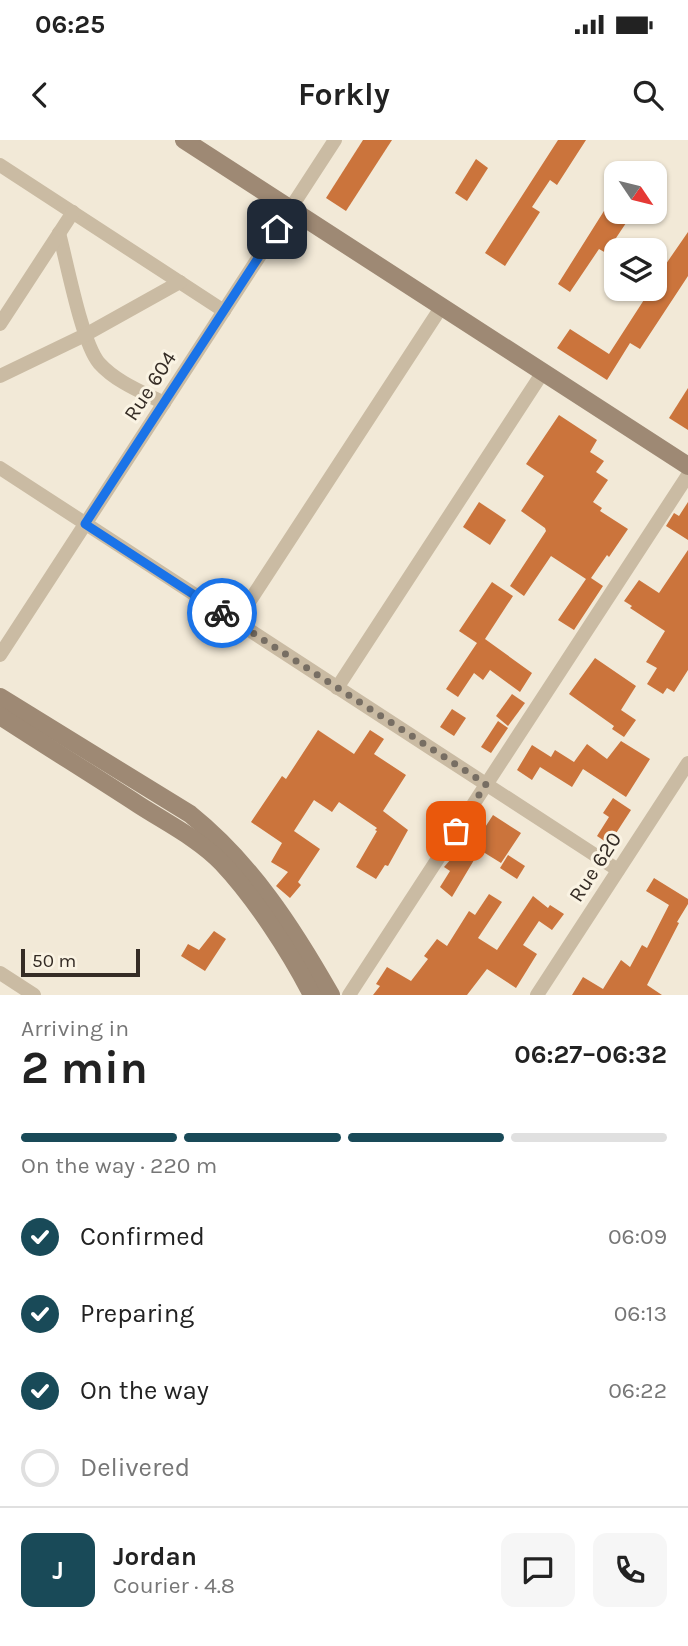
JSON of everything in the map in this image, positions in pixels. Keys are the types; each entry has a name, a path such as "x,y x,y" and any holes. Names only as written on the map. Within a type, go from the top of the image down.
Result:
{"main road":[{"path":"184,140 688,466"},
{"path":"0,697 190,814 214,833 266,893 331,995"},
{"path":"0,716 181,832 221,862 301,973 312,995"}],"street":[{"name":"Rue 604","path":"0,655 335,140"},
{"path":"0,165 224,311"},
{"path":"0,324 72,212"},
{"path":"59,233 88,347 100,363 121,381 164,403"},
{"path":"0,376 85,335 180,282"},
{"path":"236,622 442,306"},
{"path":"337,688 543,372"},
{"path":"0,468 618,870"},
{"path":"349,995 688,475"},
{"name":"Rue 620","path":"540,990 688,763"},
{"path":"0,973 34,995"},
{"path":"540,990 557,995"}],"building":[{"path":"363,140 392,140 346,211 326,198"},
{"path":"558,140 586,140 557,185 550,180 532,207 540,212 505,266 485,253"},
{"path":"476,159 488,168 467,201 455,193"},
{"path":"604,211 604,224 625,224 616,238 604,238 604,252 599,249 570,292 558,284"},
{"path":"688,232 688,276 640,349 630,343 607,380 557,348 570,329 609,354 643,301 667,301 667,262"},
{"path":"688,388 688,430 669,418"},
{"path":"559,415 597,440 590,452 604,461 596,472 608,480 593,502 602,508 600,511 628,529 591,578 603,586 574,630 558,620 586,579 551,556 524,596 510,586 546,531 521,511 544,476 526,464"},
{"path":"479,502 506,520 490,545 463,527"},
{"path":"688,502 688,540 666,526 674,513 679,516"},
{"path":"688,550 688,670 674,692 667,688 663,694 647,684 657,668 646,662 665,631 630,608 632,606 624,601 639,580 659,593"},
{"path":"492,582 513,596 485,639 532,673 520,692 490,670 483,680 474,673 458,697 446,689 477,643 459,631"},
{"path":"595,658 636,686 621,710 636,720 624,737 612,729 614,726 569,694"},
{"path":"512,694 525,703 508,726 496,716"},
{"path":"452,709 466,718 454,736 440,727"},
{"path":"498,721 508,728 491,753 481,747"},
{"path":"318,730 354,754 370,730 384,739 374,754 406,775 383,811 408,830 388,866 385,865 376,879 356,867 377,828 339,802 332,812 314,800 294,831 320,849 298,882 301,885 290,898 276,886 288,872 271,862 282,843 251,822 282,776 286,779"},
{"path":"621,741 650,759 626,797 583,769 572,787 540,767 532,780 517,770 532,745 551,757 555,750 574,762 587,744 607,759"},
{"path":"613,798 631,810 609,844 597,836 609,817 603,813"},
{"path":"493,815 521,833 501,863 480,850 452,897 440,887 450,871 444,867 465,843 461,841 470,828 480,835"},
{"path":"508,855 525,866 517,879 500,868"},
{"path":"654,878 688,899 688,904 677,922 679,923 647,985 662,995 572,995 583,977 603,989 621,960 630,967 642,945 647,948 669,905 646,891"},
{"path":"489,894 502,902 478,938 497,950 533,896 548,908 550,905 564,914 552,930 539,921 523,945 537,954 516,988 487,969 467,995 373,995 380,986 376,984 387,967 411,981 428,959 424,956 437,939 447,946 469,911 475,915"},
{"path":"214,931 226,939 205,971 181,956 188,944 199,950"}],"way so far":[{"path":"222,613 486,784 456,831"}],"route":[{"path":"222,613 85,524 277,229"}]}
